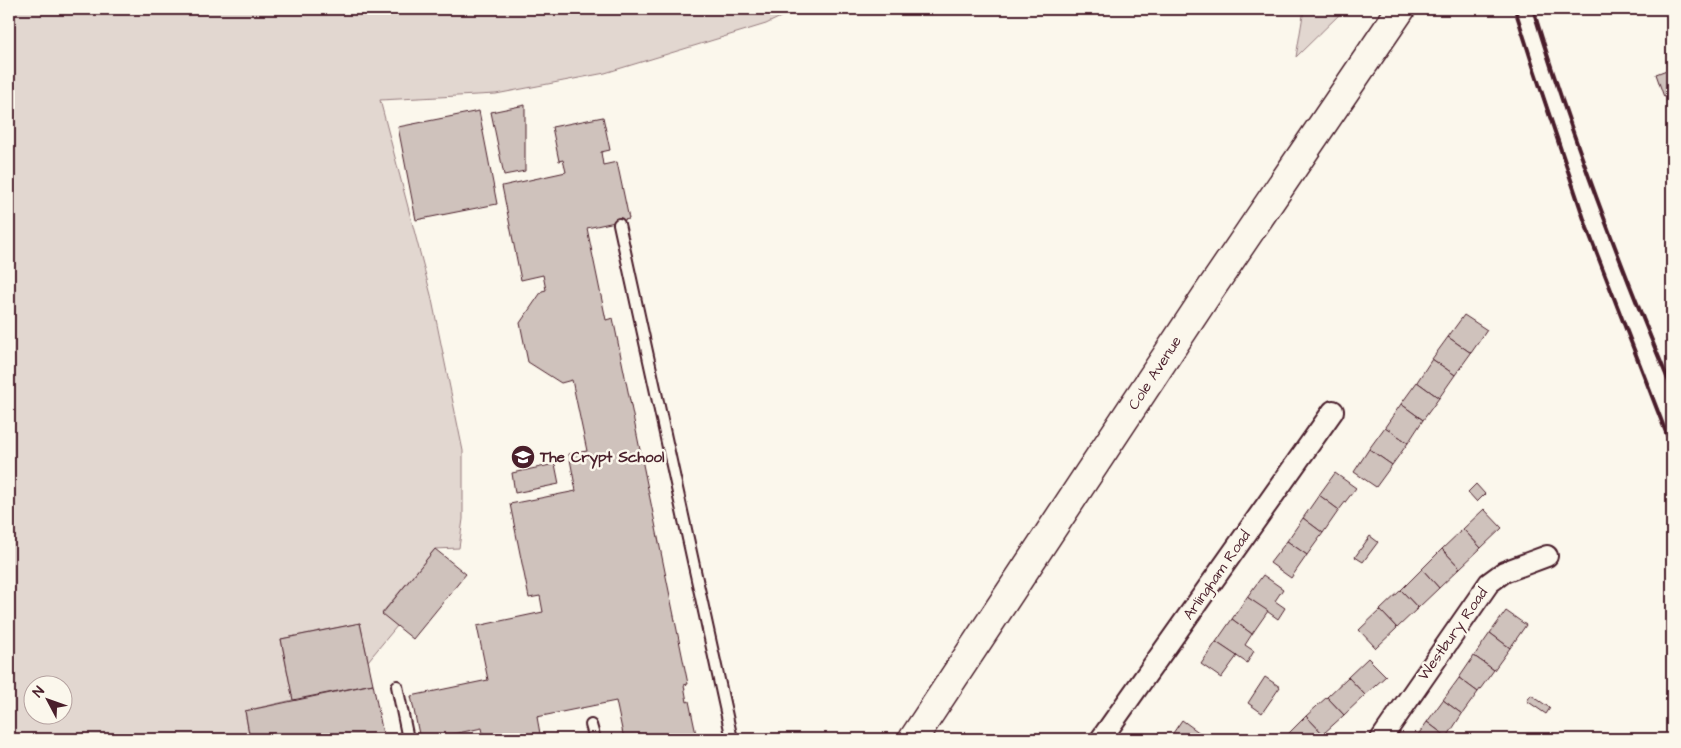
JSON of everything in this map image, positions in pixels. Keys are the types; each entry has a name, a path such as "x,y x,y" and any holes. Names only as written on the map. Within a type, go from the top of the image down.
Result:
{"highway":[{"name":"Cole Avenue","path":"913,739 1212,288 1401,9"}],"street":[{"name":"Arlingham Road","path":"1101,739 1333,411"},
{"name":"Westbury Road","path":"1381,739 1489,583 1504,572 1547,556"}],"lane":[{"path":"619,224 732,739"},
{"path":"397,686 408,739"},
{"path":"591,724 595,739"}],"shaded area":[{"path":"9,9 797,9 766,24 605,73 496,94 380,100 431,295 463,451 463,519 459,548 435,549 382,613 397,626 368,661 360,623 281,639 293,700 245,711 250,739 9,739"},
{"path":"1304,9 1345,9 1296,57"}],"building":[{"path":"1672,68 1672,94 1664,97 1656,74"},
{"path":"525,105 525,171 504,175 491,112"},
{"path":"479,111 497,204 416,220 398,127"},
{"path":"603,117 610,150 601,152 603,165 617,162 629,219 587,228 606,320 613,318 688,684 684,685 687,702 689,701 697,739 624,739 616,701 537,717 541,739 484,739 482,728 429,739 420,739 411,696 488,680 477,626 543,612 540,596 529,598 510,504 576,491 569,454 587,451 572,380 561,383 528,362 520,323 542,291 546,290 543,275 521,280 502,186 566,172 563,160 559,161 552,127"},
{"path":"1464,315 1487,330 1471,353 1448,337"},
{"path":"1448,337 1471,353 1455,375 1432,359"},
{"path":"1432,359 1455,375 1439,398 1417,382"},
{"path":"1417,382 1439,398 1423,420 1401,404"},
{"path":"1401,404 1423,420 1408,443 1385,427"},
{"path":"1385,427 1408,443 1392,465 1369,449"},
{"path":"1369,449 1392,465 1376,487 1354,472"},
{"path":"555,464 559,484 515,493 512,473"},
{"path":"1335,473 1356,488 1339,510 1319,495"},
{"path":"1476,484 1485,494 1477,502 1468,492"},
{"path":"1319,495 1339,510 1323,533 1303,518"},
{"path":"1484,509 1502,528 1481,548 1463,529"},
{"path":"1303,518 1323,533 1307,555 1287,541"},
{"path":"1463,529 1481,548 1460,568 1442,549"},
{"path":"1370,536 1378,542 1363,562 1355,557"},
{"path":"1287,541 1307,555 1291,578 1270,563"},
{"path":"435,549 466,574 413,639 382,614"},
{"path":"1442,549 1460,568 1439,588 1422,569"},
{"path":"1422,569 1439,588 1418,608 1401,590"},
{"path":"1263,575 1283,589 1275,601 1285,608 1278,619 1247,597"},
{"path":"1401,590 1418,608 1397,628 1380,610"},
{"path":"1247,597 1268,611 1252,634 1232,619"},
{"path":"1380,610 1397,628 1376,648 1359,630"},
{"path":"1506,611 1526,625 1510,648 1490,633"},
{"path":"1232,619 1252,634 1245,645 1254,651 1247,663 1216,642"},
{"path":"360,623 373,684 293,700 281,639"},
{"path":"1490,633 1510,648 1494,670 1474,656"},
{"path":"1216,642 1237,656 1221,678 1201,664"},
{"path":"1474,656 1494,670 1478,692 1459,678"},
{"path":"1368,658 1386,676 1365,695 1348,677"},
{"path":"1265,677 1280,687 1262,713 1248,703"},
{"path":"1348,677 1365,695 1344,715 1327,697"},
{"path":"1459,678 1478,692 1462,714 1443,700"},
{"path":"373,684 384,739 250,739 245,711"},
{"path":"1531,695 1550,708 1546,714 1527,701"},
{"path":"1327,697 1344,715 1323,734 1306,716"},
{"path":"1443,700 1462,714 1447,737 1427,722"},
{"path":"1306,716 1323,734 1318,739 1289,739 1286,736"},
{"path":"1182,720 1204,736 1202,739 1169,739"},
{"path":"1427,722 1447,737 1445,739 1415,739"}],"railway":[{"path":"1515,9 1587,228 1672,448"},
{"path":"1533,9 1598,201 1672,389"}],"place":[{"name":"The Crypt School","path":"523,457"}]}
